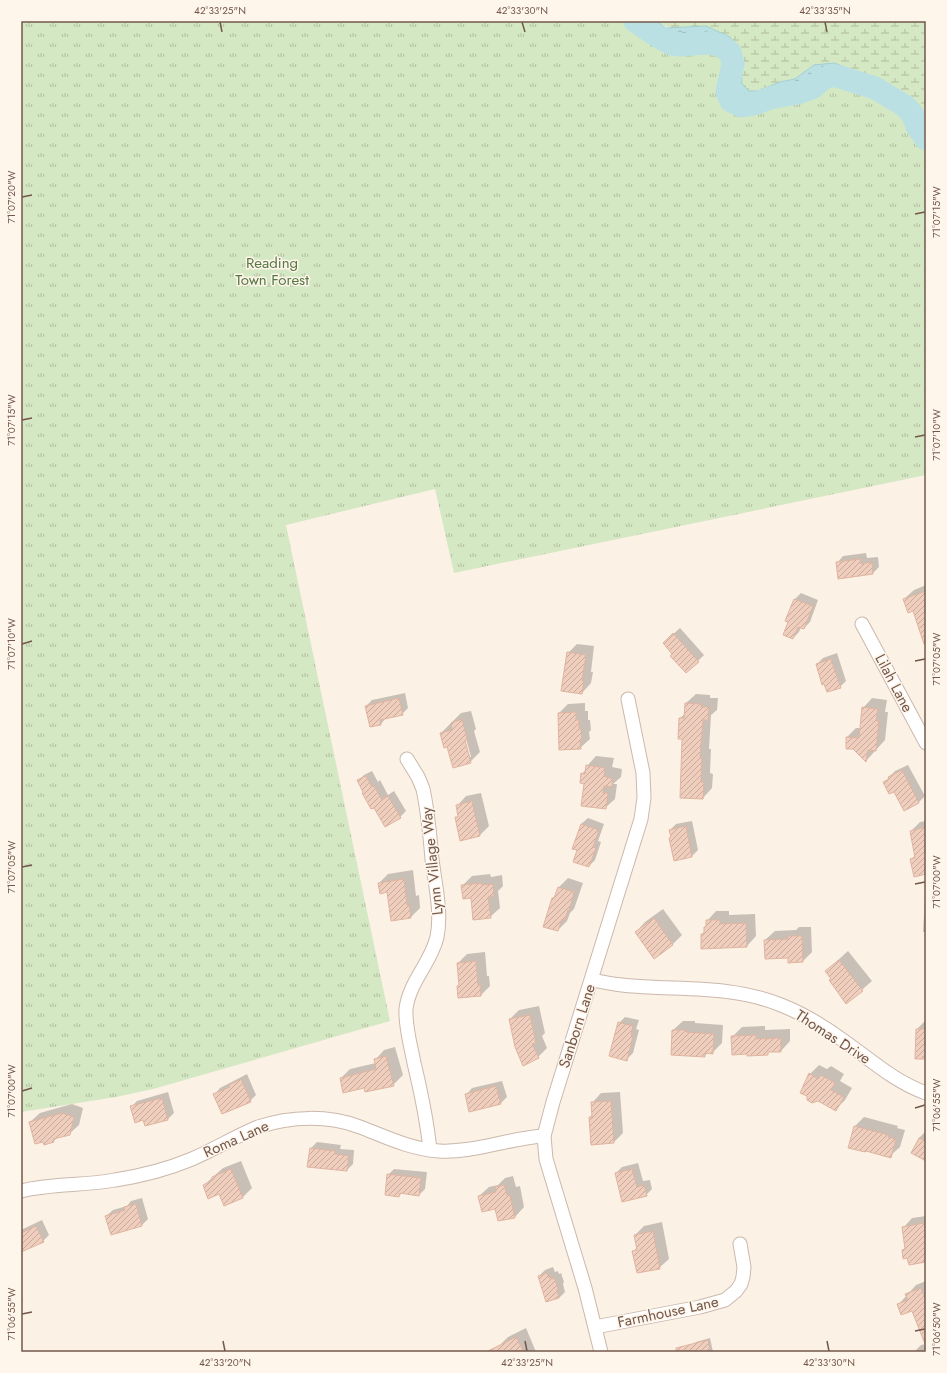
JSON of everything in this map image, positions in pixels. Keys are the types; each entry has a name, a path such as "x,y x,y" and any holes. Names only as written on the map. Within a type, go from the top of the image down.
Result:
{"street":[{"name":"Lilah Lane","path":"862,624 926,743"},
{"name":"Sanborn Lane","path":"601,1352 585,1288 546,1160 544,1136 547,1119 639,829 643,807 643,773 628,699"},
{"name":"Lynn Village Way","path":"407,759 423,789 438,906 437,937 429,958 412,986 406,1010 406,1019 426,1119 430,1150"},
{"name":"Thomas Drive","path":"592,980 629,986 724,990 780,1004 812,1019 829,1030 890,1076 926,1093"},
{"name":"Roma Lane","path":"21,1191 45,1186 91,1184 152,1172 193,1158 258,1127 270,1123 301,1118 344,1123 360,1127 397,1142 430,1150 459,1150 524,1138 544,1136"},
{"name":"Farmhouse Lane","path":"595,1327 700,1307 725,1300 738,1288 743,1277 744,1268 740,1244"}],"green space":[{"name":"Reading Town Forest","path":"21,21 635,21 657,36 681,45 707,43 720,45 730,52 733,64 727,92 754,104 770,98 798,93 812,88 823,79 830,76 837,76 875,88 905,106 913,115 916,126 926,139 926,475 454,573 435,489 286,525 390,1021 153,1089 116,1097 21,1112"},
{"path":"656,21 926,21 926,118 911,102 887,83 856,71 814,65 795,79 780,82 758,91 748,91 742,84 742,75 692,26 678,28 669,27"}],"water":[{"path":"635,21 656,21 666,28 706,26 730,37 738,46 741,60 742,84 749,91 758,91 780,82 795,79 814,65 834,63 887,83 911,102 926,118 926,139 916,126 913,115 905,106 875,88 837,76 830,76 812,88 798,93 770,98 754,104 742,106 731,101 727,92 733,64 729,52 720,45 707,43 681,45 672,44"}],"building":[{"path":"860,559 861,564 872,562 873,574 838,579 836,562"},
{"path":"926,591 926,643 924,644 913,611 908,613 903,599"},
{"path":"794,599 813,606 804,629 798,627 793,639 783,635 788,622 785,621"},
{"path":"673,633 699,662 686,673 670,656 672,654 663,643"},
{"path":"567,652 586,655 582,681 584,681 582,694 561,691"},
{"path":"831,659 841,688 827,692 824,684 822,685 816,664"},
{"path":"399,698 403,715 380,720 381,725 370,727 365,706"},
{"path":"685,703 701,704 701,707 709,707 708,720 703,720 700,758 702,758 701,782 704,782 703,799 680,798 682,739 678,739 679,718 684,718"},
{"path":"862,707 878,709 876,721 879,721 876,751 868,750 866,762 853,749 846,749 846,737 859,738"},
{"path":"576,712 576,720 579,720 579,729 581,729 581,749 559,750 558,713"},
{"path":"462,719 467,739 465,740 471,763 453,768 447,747 444,748 440,733 452,730 451,723"},
{"path":"586,765 605,768 604,776 613,779 612,787 604,786 603,793 608,793 606,809 581,806 584,784 580,783 581,773 585,774"},
{"path":"902,770 919,803 904,811 894,792 889,794 883,782 889,779 888,777"},
{"path":"366,776 382,800 388,796 401,818 385,827 374,808 371,809 357,780"},
{"path":"472,801 480,836 460,841 455,817 458,817 456,805"},
{"path":"581,824 599,830 593,847 596,848 589,867 573,862 577,850 572,849"},
{"path":"686,826 692,857 674,861 669,838 671,837 669,830"},
{"path":"926,827 926,874 914,877 910,859 915,858 910,831"},
{"path":"404,879 407,905 409,904 411,918 391,921 387,892 380,894 378,883"},
{"path":"481,883 482,885 493,884 494,896 488,897 491,918 473,920 471,898 463,899 461,885"},
{"path":"558,887 574,892 569,911 568,910 565,920 562,919 558,931 543,927 552,898 554,898"},
{"path":"654,918 673,945 654,959 635,932"},
{"path":"706,920 720,920 720,924 746,923 747,947 701,949 701,934 704,934"},
{"path":"788,936 802,936 803,962 788,963 788,958 765,959 764,940 788,939"},
{"path":"839,960 863,991 846,1004 829,980 831,979 825,971"},
{"path":"476,961 478,985 480,984 481,996 458,998 457,986 459,985 457,963"},
{"path":"530,1015 536,1043 532,1044 539,1058 523,1066 515,1047 509,1019"},
{"path":"618,1022 633,1026 631,1035 633,1036 627,1061 609,1056"},
{"path":"916,1029 926,1029 926,1059 915,1059"},
{"path":"672,1030 686,1030 686,1032 714,1034 713,1054 705,1053 705,1057 671,1055"},
{"path":"756,1035 756,1039 781,1038 781,1052 768,1052 768,1055 732,1055 731,1036"},
{"path":"386,1056 394,1086 365,1092 364,1088 343,1093 340,1078 376,1069 374,1059"},
{"path":"809,1073 818,1079 821,1075 835,1083 831,1090 844,1097 836,1111 818,1101 812,1103 807,1100 807,1096 800,1093"},
{"path":"241,1079 251,1102 222,1114 213,1094 230,1087 229,1085"},
{"path":"496,1086 501,1104 469,1112 465,1094"},
{"path":"162,1098 168,1120 145,1126 143,1120 135,1123 130,1106"},
{"path":"611,1101 614,1143 591,1145 589,1117 592,1117 591,1102"},
{"path":"62,1113 74,1117 70,1135 53,1139 54,1142 44,1145 43,1142 35,1144 29,1122"},
{"path":"854,1126 889,1135 888,1137 896,1139 891,1158 848,1148"},
{"path":"919,1138 926,1141 926,1161 911,1153"},
{"path":"310,1148 335,1151 335,1154 349,1156 347,1171 307,1167"},
{"path":"231,1169 243,1198 224,1206 219,1194 208,1199 203,1185 213,1180 212,1177"},
{"path":"632,1169 637,1187 644,1185 647,1196 622,1202 615,1173"},
{"path":"387,1174 421,1178 419,1196 400,1193 399,1197 385,1195"},
{"path":"504,1185 507,1195 510,1195 515,1218 498,1221 495,1209 482,1212 478,1196 496,1192 495,1187"},
{"path":"136,1204 142,1226 111,1235 105,1216 125,1210 124,1207"},
{"path":"924,1223 926,1236 926,1262 909,1265 907,1258 903,1259 902,1250 905,1249 902,1227"},
{"path":"36,1226 44,1242 21,1252 21,1233"},
{"path":"653,1231 660,1269 637,1273 632,1251 637,1250 634,1235"},
{"path":"547,1273 549,1278 552,1277 555,1279 559,1298 546,1302 538,1276"},
{"path":"921,1288 926,1302 925,1344 912,1311 901,1315 897,1304 908,1300 905,1294"},
{"path":"516,1337 524,1352 486,1352"},
{"path":"708,1340 710,1352 676,1352 676,1348"}],"waterway":[{"path":"635,21 672,44 681,45 707,43 720,45 730,52 733,64 727,92 731,101 742,106 754,104 770,98 798,93 812,88 823,79 830,76 837,76 875,88 905,106 913,115 917,126 926,139"}]}
